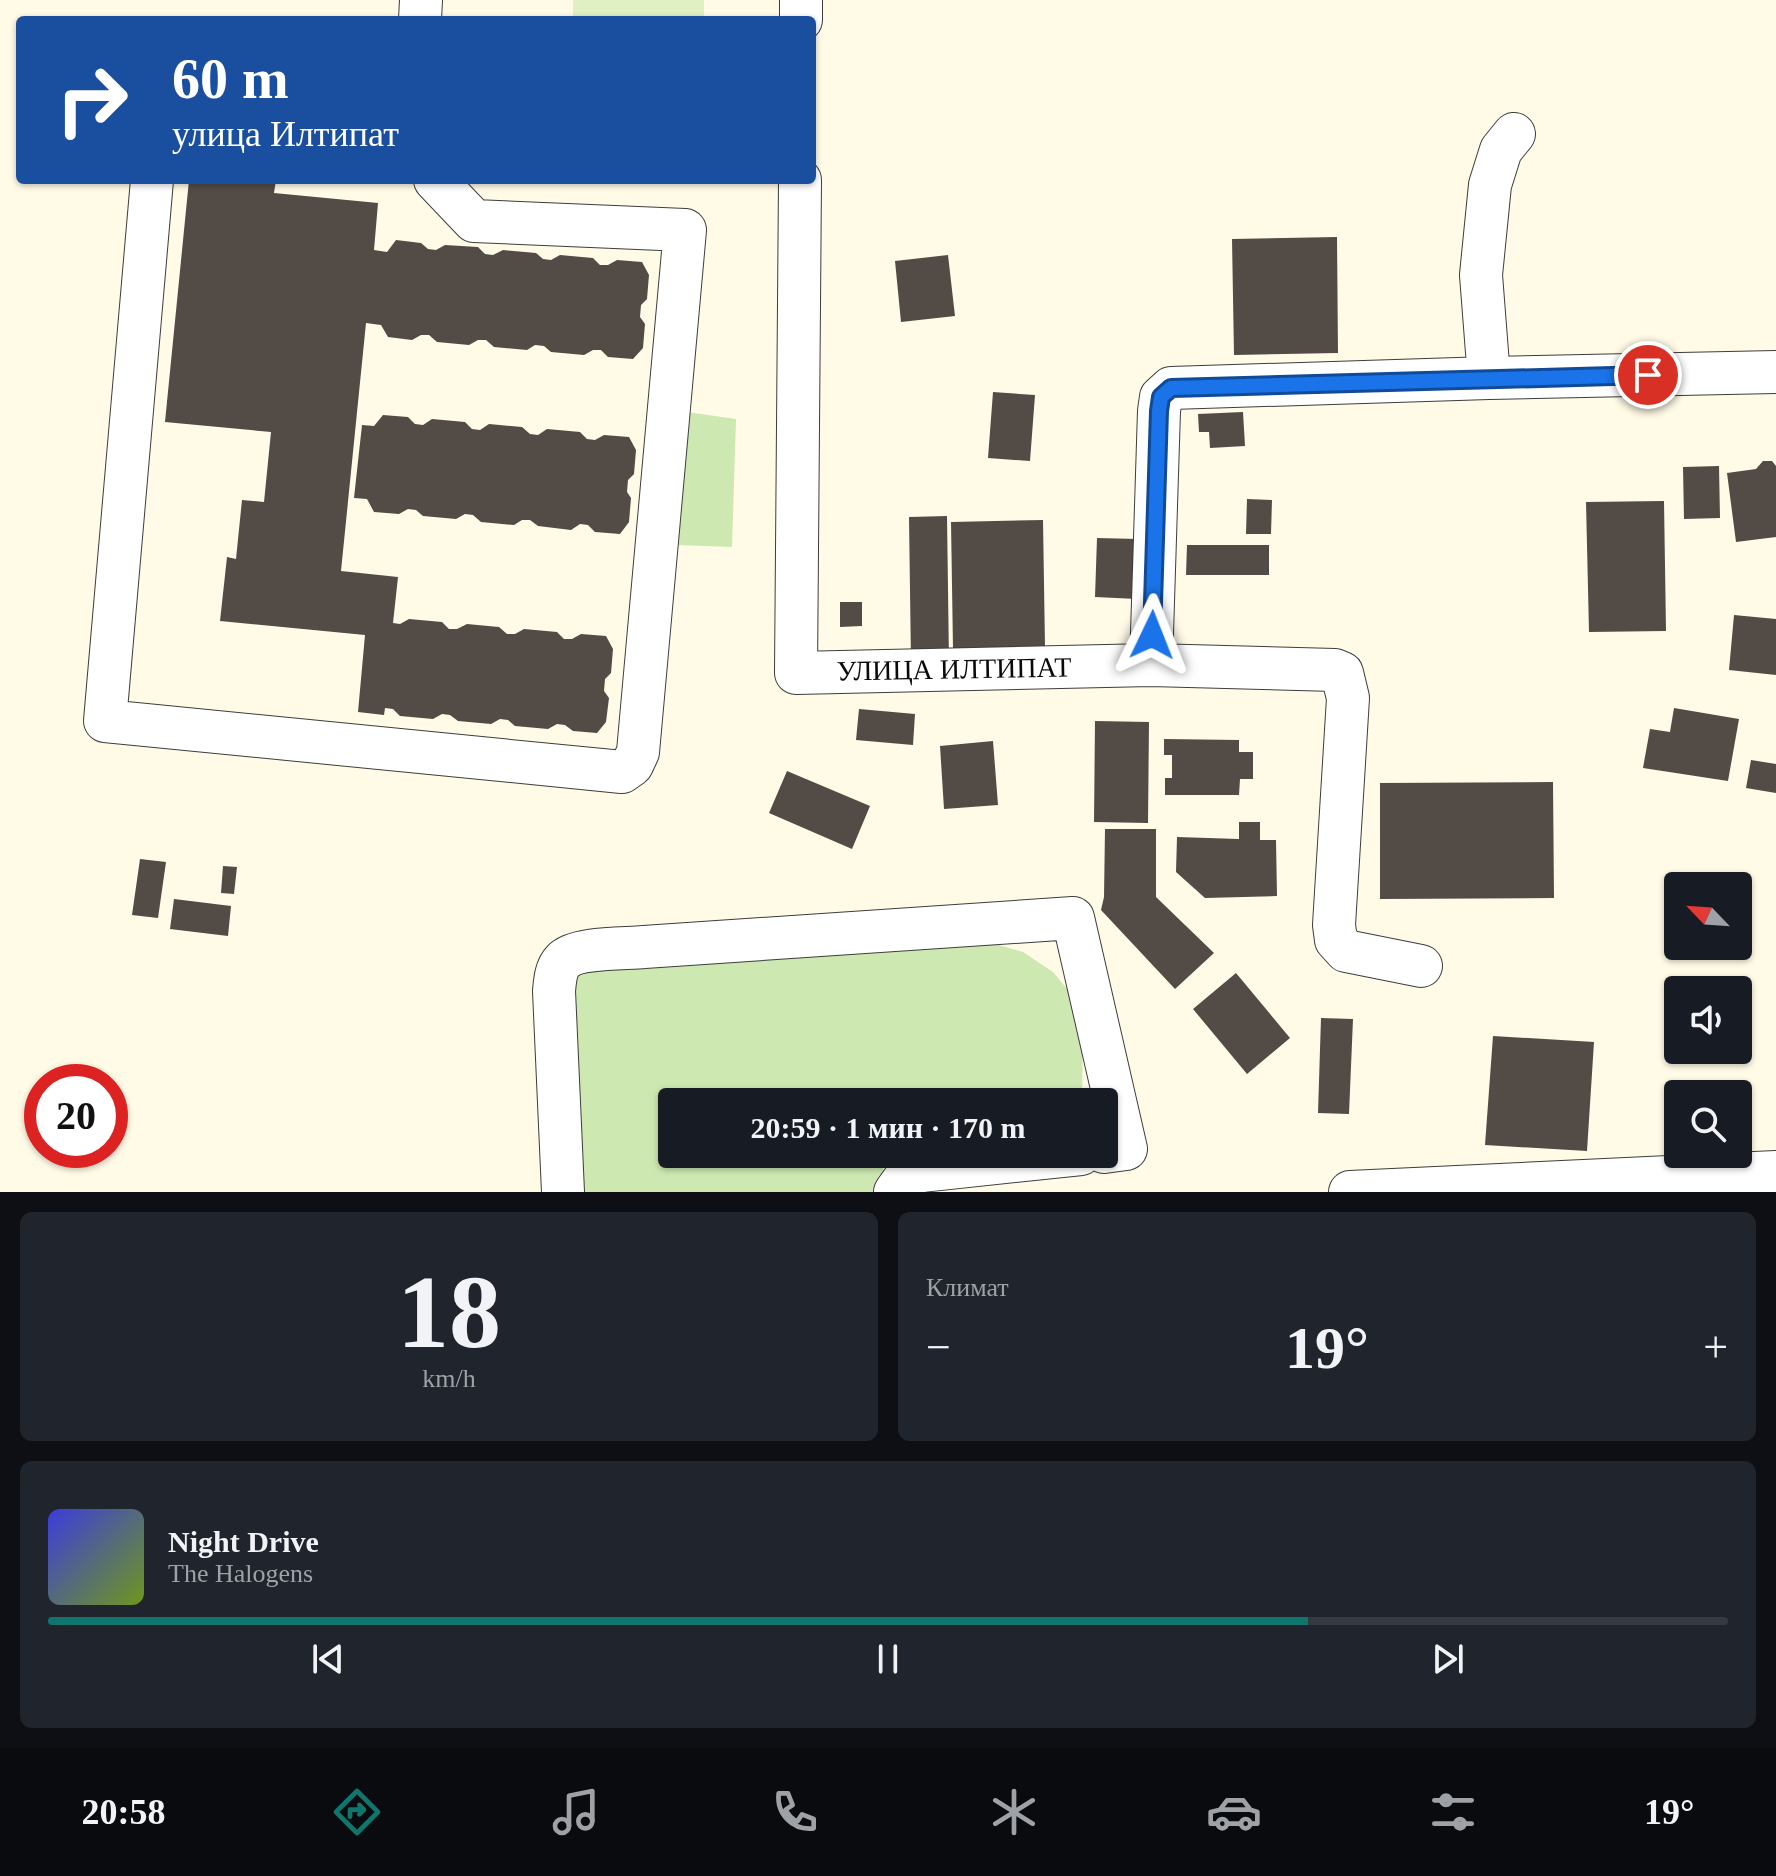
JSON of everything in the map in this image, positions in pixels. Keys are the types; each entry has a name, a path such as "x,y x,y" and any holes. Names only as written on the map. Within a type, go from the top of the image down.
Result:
{"street":[{"path":"1489,378 1481,275 1490,185 1501,150 1514,134"},
{"path":"152,184 105,721 622,772 632,765 638,752 685,230 474,221 439,184"},
{"name":"УЛИЦА ИЛТИПАТ","path":"800,184 796,673 1151,665 1335,670 1342,673 1348,698 1334,925 1336,940 1346,951 1421,966"},
{"path":"1151,665 1161,397 1171,388 1776,372"},
{"path":"563,1192 554,991 562,962 574,953 1073,918 1112,1088"},
{"path":"1118,1114 1126,1149 1118,1150"},
{"path":"895,1192 905,1178 921,1171 949,1168"},
{"path":"1350,1192 1523,1188 1776,1172"}],"green space":[{"path":"573,0 704,0 704,16 573,16"},
{"path":"687,412 736,419 732,547 678,545"},
{"path":"992,943 1023,952 1053,972 1073,996 1083,1023 1082,1088 658,1088 658,1168 883,1168 881,1192 578,1192 571,978 579,966"}],"building":[{"path":"189,184 275,184 274,193 378,203 374,250 387,252 396,240 421,243 428,249 436,250 445,245 478,247 485,254 493,255 503,250 536,253 543,259 551,260 560,255 593,258 600,265 617,260 642,262 649,275 647,299 641,305 640,317 645,324 643,348 633,359 608,357 601,350 584,355 551,352 544,346 535,345 527,350 494,347 486,340 469,345 437,342 429,335 412,340 388,337 381,325 366,323 341,571 398,577 393,623 400,624 409,619 442,622 449,629 467,624 499,627 507,634 524,629 557,632 564,639 581,634 606,636 613,649 611,673 605,679 604,691 609,698 606,722 597,733 573,731 557,724 548,729 515,726 508,720 500,719 491,724 458,721 442,714 433,719 400,716 393,709 385,708 384,715 358,712 365,635 220,621 227,557 236,559 242,500 264,502 271,432 165,422"},
{"path":"1337,237 1338,353 1234,355 1232,239"},
{"path":"948,255 955,316 901,322 895,261"},
{"path":"993,392 1035,395 1030,461 988,458"},
{"path":"1243,412 1245,446 1210,448 1209,432 1199,432 1198,414"},
{"path":"383,415 408,417 415,424 423,425 432,419 465,422 472,429 480,430 489,424 522,427 530,434 538,435 547,429 580,432 587,439 595,440 604,435 629,437 636,450 634,474 628,480 627,492 631,498 629,522 620,534 595,532 588,525 580,524 571,530 538,526 530,520 514,525 481,522 473,515 465,514 456,519 423,516 416,510 408,509 399,514 374,512 367,499 354,498 362,425 374,426"},
{"path":"1763,461 1772,461 1776,466 1776,537 1736,542 1727,473 1756,469"},
{"path":"1719,466 1720,518 1684,519 1683,467"},
{"path":"1247,499 1272,500 1271,534 1246,534"},
{"path":"1664,501 1666,631 1589,632 1586,502"},
{"path":"947,516 949,662 911,663 909,517"},
{"path":"1043,520 1045,647 953,649 951,522"},
{"path":"1097,538 1139,539 1137,599 1095,597"},
{"path":"1187,545 1269,545 1269,575 1186,575"},
{"path":"840,602 862,602 862,626 840,627"},
{"path":"1734,615 1776,619 1776,675 1729,670"},
{"path":"1674,708 1739,719 1728,781 1643,768 1650,729 1670,732"},
{"path":"859,709 915,714 913,745 856,740"},
{"path":"1095,721 1149,722 1148,823 1094,822"},
{"path":"1164,739 1239,740 1239,752 1253,752 1253,779 1240,779 1239,795 1165,795 1165,778 1172,778 1172,755 1164,755"},
{"path":"993,741 998,805 944,809 940,746"},
{"path":"1751,760 1776,764 1776,793 1746,788"},
{"path":"787,771 870,806 852,849 769,813"},
{"path":"1553,782 1554,898 1380,899 1380,783"},
{"path":"1239,822 1260,822 1260,840 1276,840 1277,896 1205,898 1176,872 1177,837 1239,839"},
{"path":"1105,829 1156,829 1156,897 1214,953 1175,989 1101,910"},
{"path":"140,859 166,862 158,918 132,915"},
{"path":"223,866 237,867 234,894 221,893"},
{"path":"174,899 231,906 228,936 170,929"},
{"path":"1236,973 1290,1038 1247,1074 1193,1009"},
{"path":"1321,1018 1353,1019 1349,1114 1318,1113"},
{"path":"1493,1036 1594,1042 1587,1151 1485,1145"}],"route":[{"path":"1152,635 1159,411 1161,397 1171,388 1648,375"}]}
